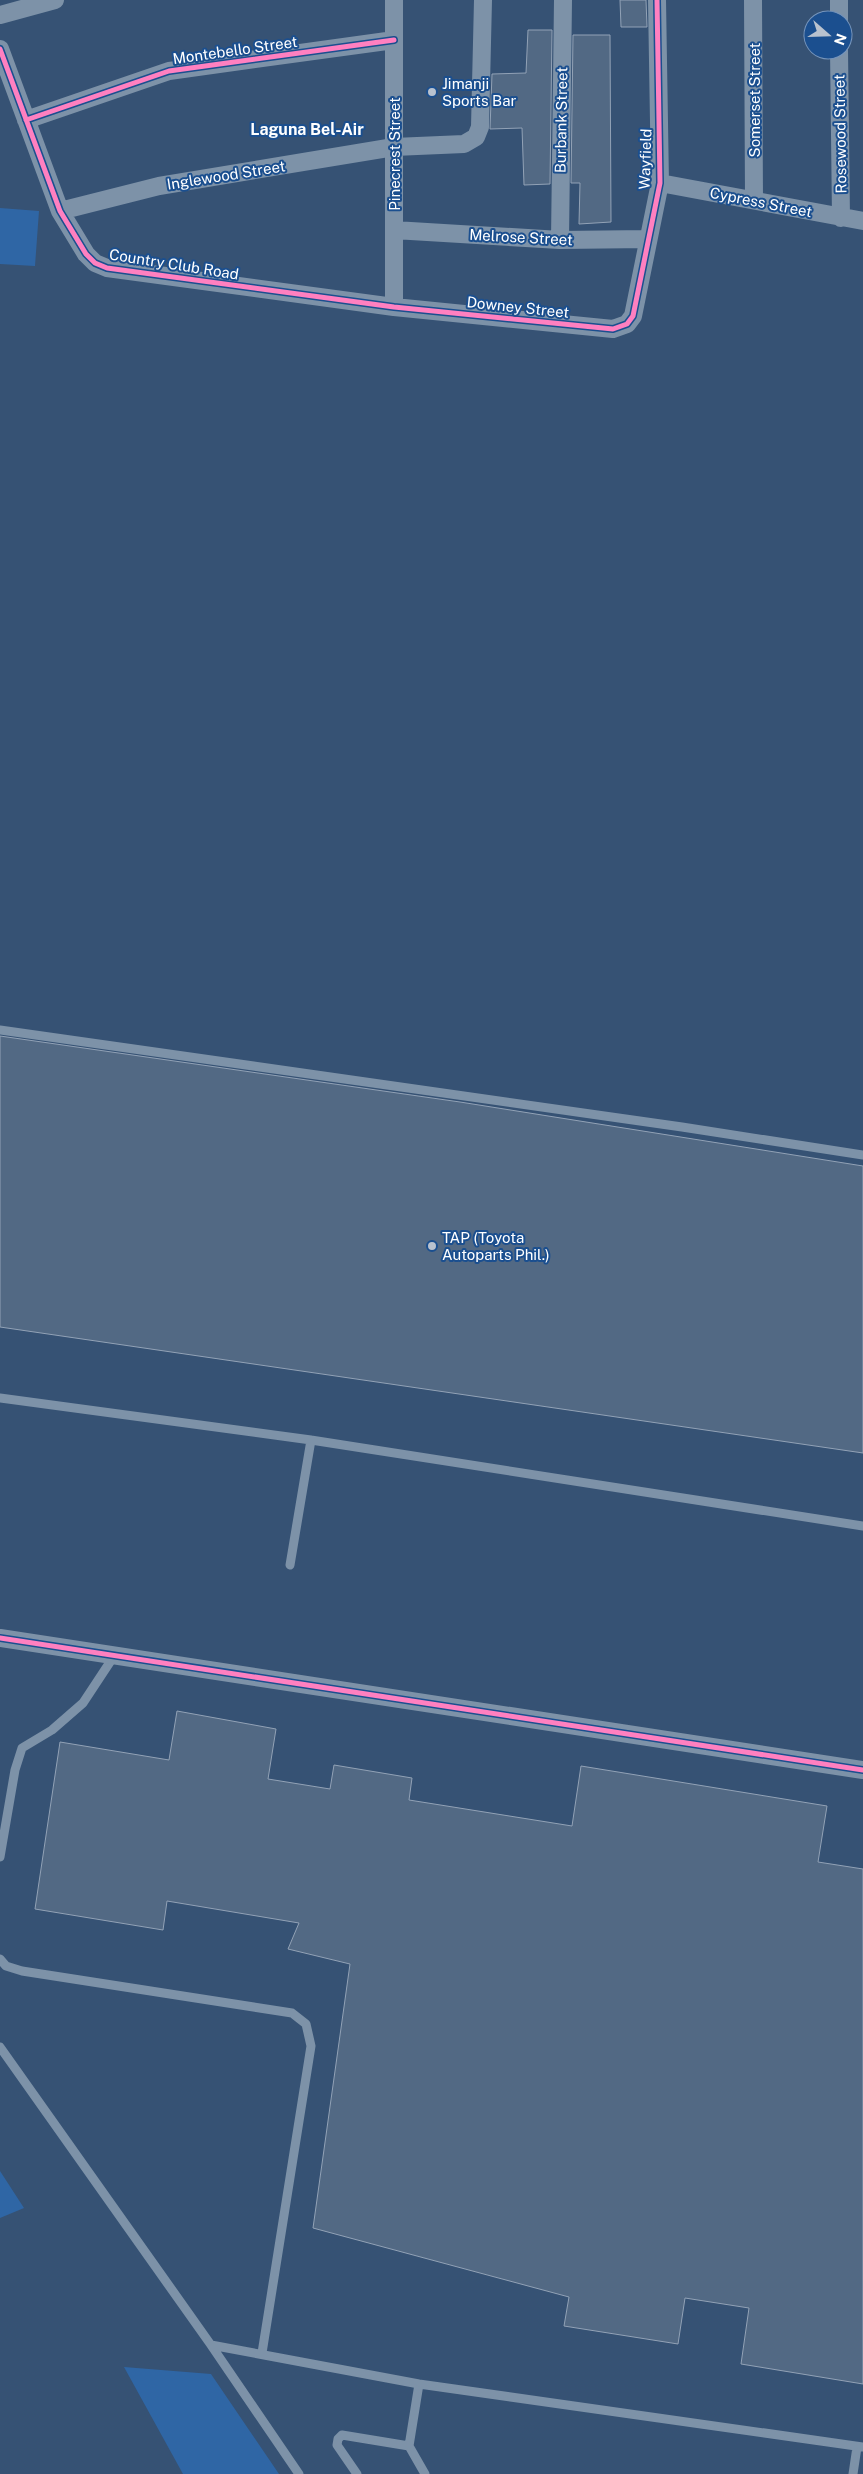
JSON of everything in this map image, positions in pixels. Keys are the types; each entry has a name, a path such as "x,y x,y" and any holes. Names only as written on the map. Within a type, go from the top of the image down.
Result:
{"street":[{"path":"0,15 55,0"},
{"name":"Pinecrest Street","path":"394,0 394,307"},
{"name":"Inglewood Street","path":"60,211 159,186 394,147 464,144 476,137 480,127 483,0"},
{"name":"Burbank Street","path":"560,240 563,0"},
{"name":"Wayfield","path":"633,316 660,183 658,0"},
{"name":"Somerset Street","path":"753,0 754,199"},
{"name":"Montebello Street","path":"26,120 169,71 394,40"},
{"name":"Country Club Road","path":"0,50 60,211 86,254 95,263 107,268 394,307"},
{"name":"Rosewood Street","path":"839,60 841,218"},
{"name":"Cypress Street","path":"660,183 754,199 863,221"},
{"name":"Melrose Street","path":"394,230 560,240 648,239"},
{"name":"Downey Street","path":"394,307 613,329 627,324 633,316"},
{"path":"0,1638 863,1770"}],"lane":[{"path":"0,1030 682,1127 863,1155"},
{"path":"0,1398 311,1440 863,1526"},
{"path":"290,1565 311,1440"},
{"path":"0,1858 15,1770 22,1748 52,1730 83,1703 114,1656"},
{"path":"0,1959 6,1966 22,1971 292,2013 306,2024 311,2046 262,2353"},
{"path":"0,2047 211,2345 299,2474"},
{"path":"211,2345 262,2353 419,2384 860,2447 853,2474"},
{"path":"419,2384 409,2446 425,2474"},
{"path":"357,2474 337,2445 338,2439 342,2435 409,2446"}],"shaded area":[{"path":"0,208 39,211 35,266 0,264"},
{"path":"0,2171 24,2208 0,2218"},
{"path":"124,2367 211,2374 279,2474 183,2474"}],"building":[{"path":"620,0 646,0 647,27 621,27"},
{"path":"528,30 552,30 550,184 524,185 522,128 490,129 492,74 526,73"},
{"path":"573,35 610,35 611,222 579,224 580,183 571,183"},
{"name":"TAP (Toyota Autoparts Phil.)","path":"0,1036 460,1102 863,1166 863,1453 0,1327"},
{"path":"177,1711 276,1729 268,1779 330,1789 334,1765 412,1778 409,1800 572,1826 581,1766 827,1806 818,1862 863,1869 863,2384 741,2364 749,2308 685,2298 678,2344 564,2326 569,2297 313,2228 350,1964 288,1949 299,1923 167,1901 163,1930 35,1909 60,1742 169,1760"}],"cycle path":[{"path":"0,49 60,211 86,254 95,263 107,268 394,307 613,329 627,324 633,316 660,183 657,0"},
{"path":"26,120 169,71 394,40"},
{"path":"0,1638 863,1770"}],"place":[{"name":"Jimanji Sports Bar","path":"432,92"},
{"name":"TAP (Toyota Autoparts Phil.)","path":"432,1246"}],"district":[{"name":"Laguna Bel-Air","path":"307,129"}]}
